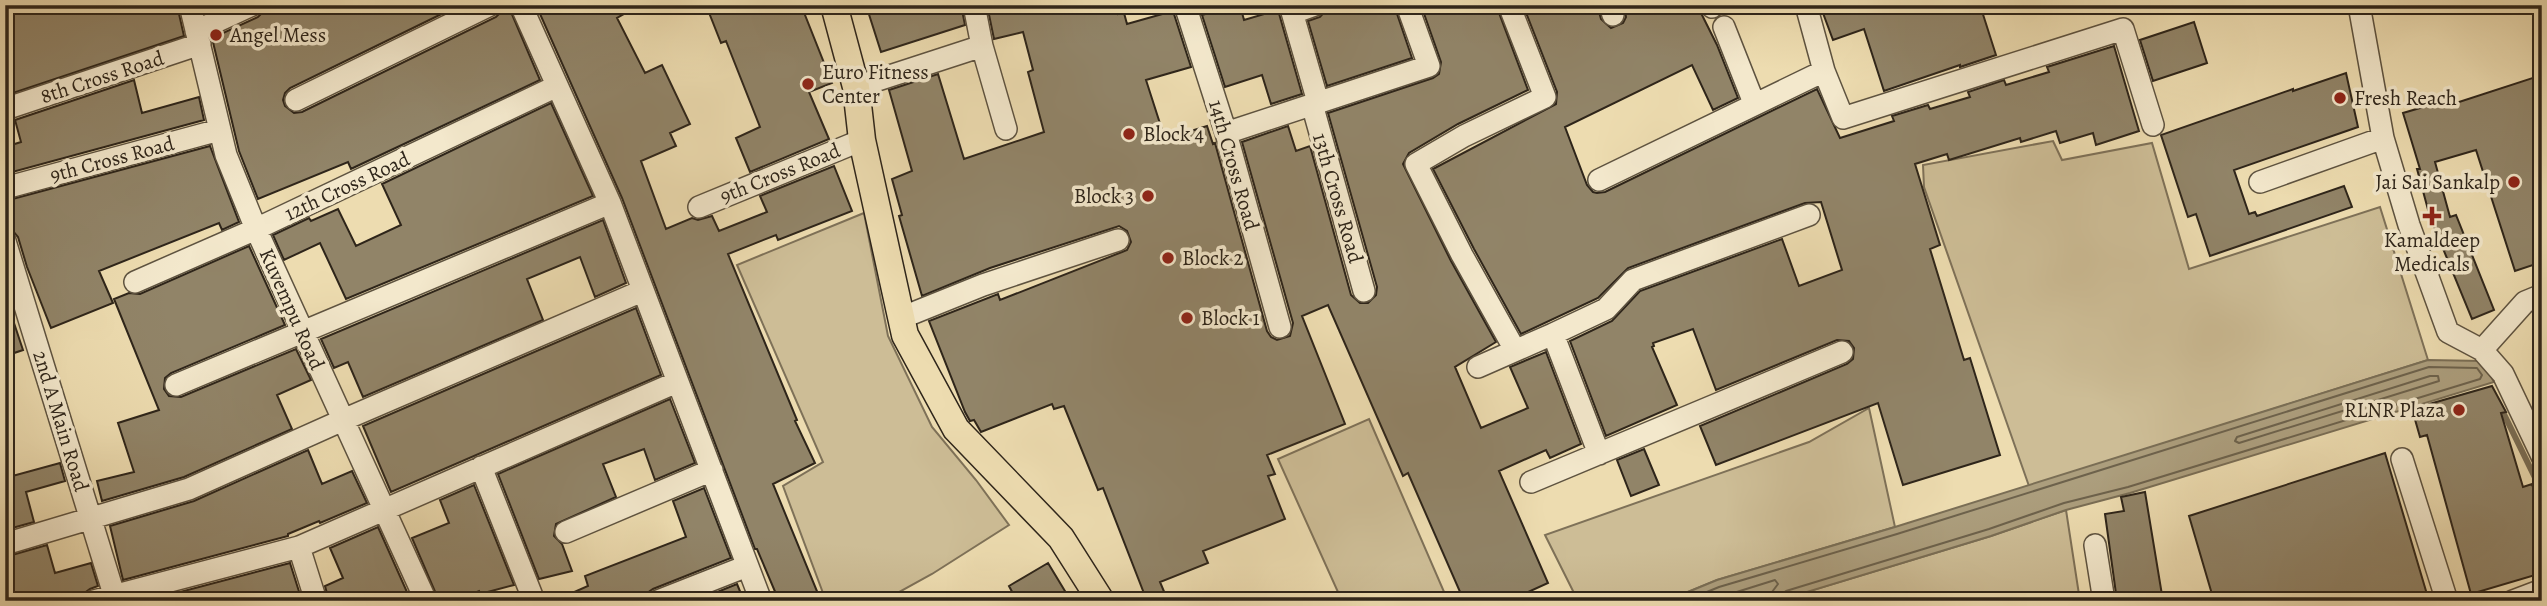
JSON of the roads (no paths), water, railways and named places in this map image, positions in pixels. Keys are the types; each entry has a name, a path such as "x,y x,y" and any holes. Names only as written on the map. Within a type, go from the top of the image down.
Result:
{"main road":[{"path":"834,5 856,87 862,140 905,335 956,429 1060,538 1101,601"}],"street":[{"name":"Kuvempu Road","path":"190,5 226,155 302,332 426,601"},
{"name":"8th Cross Road","path":"5,109 198,38 252,5"},
{"path":"296,100 490,5"},
{"path":"522,5 610,203 761,601"},
{"path":"974,5 982,46 1006,130"},
{"name":"14th Cross Road","path":"1185,5 1226,133 1280,327"},
{"path":"1291,9 1315,5"},
{"path":"1226,133 1429,66 1407,5"},
{"path":"1509,5 1545,97 1464,136 1416,164 1515,351"},
{"path":"1805,5 1824,71 1843,118 2123,29 2152,125"},
{"path":"2358,5 2383,138 2409,225 2448,332 2482,350 2503,374 2542,456"},
{"name":"13th Cross Road","path":"1291,9 1364,291"},
{"path":"1724,27 1754,103"},
{"path":"856,87 982,46"},
{"path":"1599,180 1824,71"},
{"name":"12th Cross Road","path":"135,282 256,229 557,86"},
{"name":"9th Cross Road","path":"5,188 219,130"},
{"path":"2260,182 2383,138"},
{"name":"9th Cross Road","path":"699,206 862,140"},
{"path":"176,385 610,203"},
{"path":"1478,367 1606,309 1633,280 1809,215"},
{"path":"901,318 983,285 1118,240"},
{"name":"2nd A Main Road","path":"5,241 116,598"},
{"path":"5,544 189,489 642,291"},
{"path":"2482,350 2525,302 2542,295"},
{"path":"1553,334 1599,454"},
{"path":"1531,482 1842,352"},
{"path":"94,601 116,598 299,547 677,382"},
{"path":"2402,459 2447,601"},
{"path":"481,467 534,601"},
{"path":"566,532 712,470"},
{"path":"2095,545 2104,601"},
{"path":"299,547 316,601"},
{"path":"659,601 747,566"},
{"path":"2513,601 2542,590"}],"water":[{"path":"2428,360 2483,361 2494,382 2066,510 1991,536 1777,601 1666,601 1717,580"}],"waterway":[{"path":"2500,406 2542,492"}],"place":[{"name":"Angel Mess","path":"216,35"},
{"name":"Euro Fitness Center","path":"808,84"},
{"name":"Fresh Reach","path":"2340,98"},
{"name":"Block 4","path":"1129,134"},
{"name":"Jai Sai Sankalp","path":"2514,182"},
{"name":"Block 3","path":"1148,196"},
{"name":"Kamaldeep Medicals","path":"2432,216"},
{"name":"Block 2","path":"1168,258"},
{"name":"Block 1","path":"1187,318"},
{"name":"RLNR Plaza","path":"2459,410"}]}
